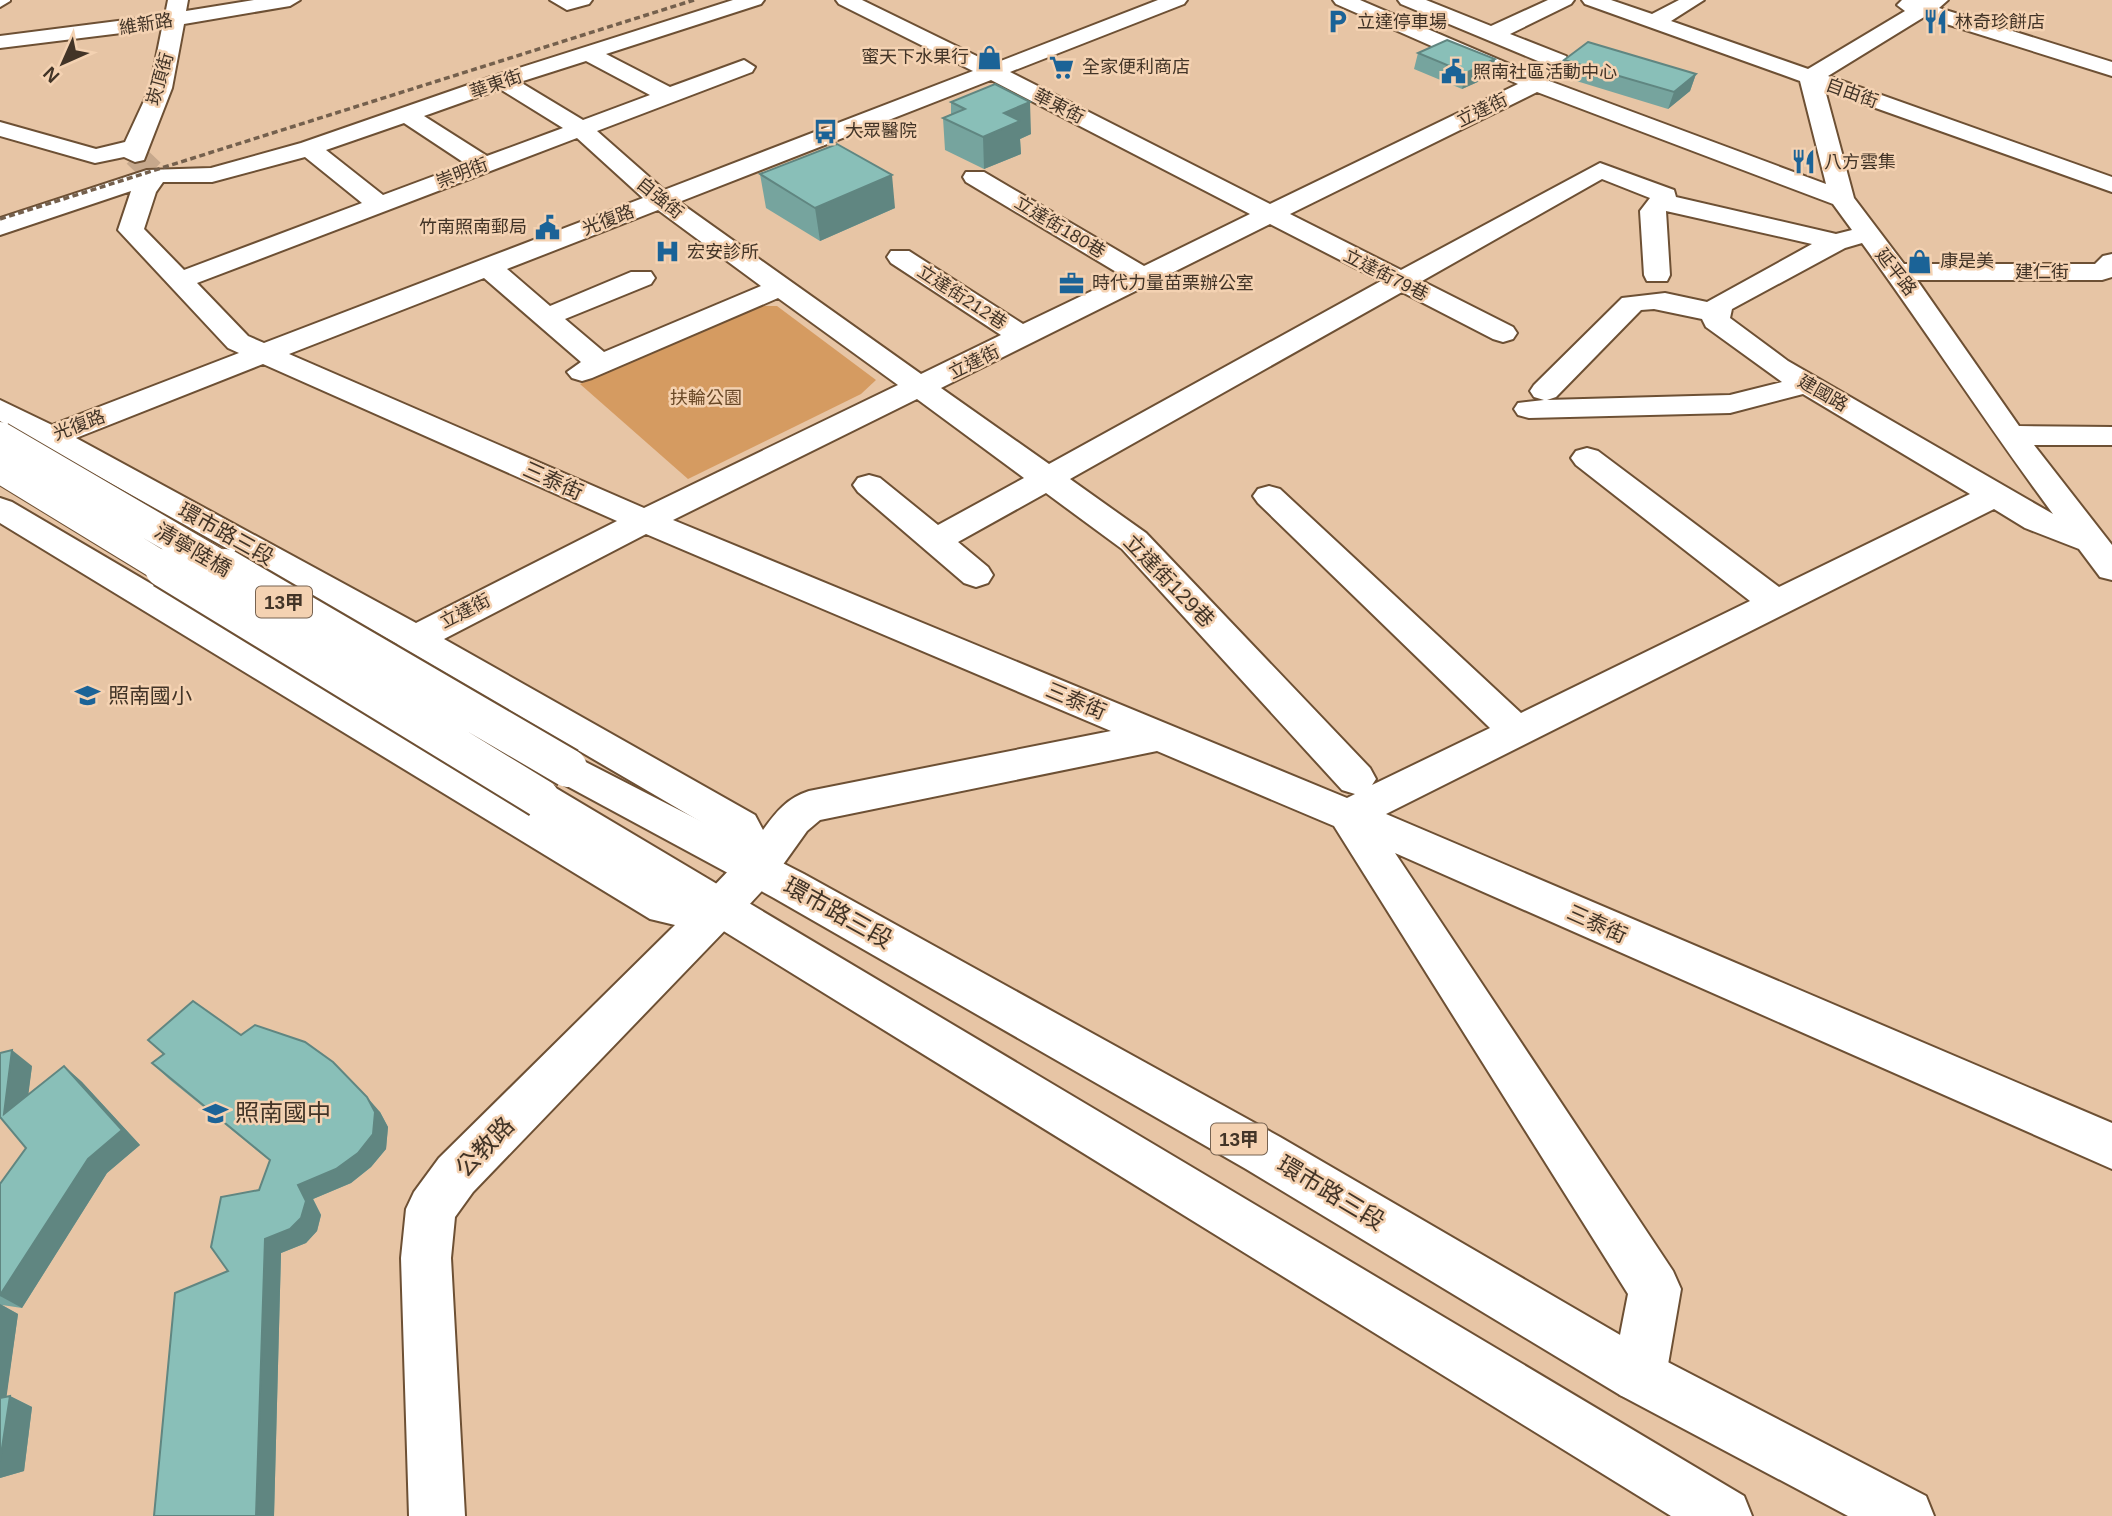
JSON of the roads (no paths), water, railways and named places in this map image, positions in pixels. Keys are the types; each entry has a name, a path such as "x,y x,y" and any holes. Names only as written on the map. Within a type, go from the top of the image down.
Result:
{"street":[{"name":"維新路","path":"0,42 176,10 290,0"},
{"name":"華東街","path":"0,227 156,175 212,174 309,148 502,81 754,0"},
{"name":"華東街","path":"846,0 992,72 1269,216"},
{"name":"光復路","path":"0,456 1177,0"},
{"name":"立達街","path":"1343,0 1536,84 1842,199"},
{"path":"1408,0 1558,61"},
{"path":"1492,34 1564,0"},
{"name":"自由街","path":"1592,0 2112,185"},
{"path":"1654,22 1694,0"},
{"path":"1892,0 1930,5 2112,69"},
{"path":"1810,78 1930,5"},
{"name":"崁頂街","path":"0,129 95,156 135,151 161,88 176,10"},
{"path":"587,53 667,95"},
{"name":"崇明街","path":"179,281 744,67"},
{"name":"延平路","path":"1810,78 1842,199 1866,234 1898,272 2010,435 2112,569"},
{"name":"自強街","path":"502,81 580,128 660,200 922,387"},
{"name":"立達街","path":"412,640 445,620 645,521 1536,84"},
{"path":"406,114 484,165"},
{"path":"309,148 380,205"},
{"path":"937,540 1600,170 1665,195"},
{"name":"三泰街","path":"156,175 144,191 131,230 238,342 645,521 1160,736 1352,797 2112,1146"},
{"name":"立達街180巷","path":"975,177 1144,277"},
{"path":"1657,275 1653,211 1657,204 1667,203 1836,242"},
{"name":"立達街79巷","path":"1269,216 1503,333"},
{"path":"1807,384 1730,404 1537,400 1632,304 1645,300 1674,301 1717,314 1719,305 1836,242 1866,234"},
{"name":"立達街212巷","path":"900,257 1024,337"},
{"path":"488,267 546,317 592,368 781,287"},
{"name":"建仁街","path":"1898,272 2109,273"},
{"path":"546,317 641,278"},
{"name":"建國路","path":"1717,314 1716,321 1778,367 2037,520 2093,543"},
{"name":"立達街129巷","path":"922,387 1134,541 1352,797"},
{"name":"環市路三段","path":"0,409 327,588 412,640 741,826 757,868"},
{"path":"2010,435 2112,436"},
{"name":"清寧陸橋","path":"0,437 554,783"},
{"path":"1587,458 1776,603"},
{"name":"清寧陸橋","path":"0,468 554,783"},
{"path":"42,535 130,482"},
{"path":"869,485 976,575"},
{"path":"1639,1376 1655,1289 1352,797 1517,731 1997,494"},
{"path":"1269,496 1517,731"},
{"path":"0,509 665,907 719,909"},
{"name":"公教路","path":"437,1516 426,1258 431,1209 456,1175 719,909 757,868 793,820 809,807 1160,736"},
{"name":"環市路三段","path":"554,783 757,868 1251,1146 1639,1376 1906,1516"},
{"name":"13甲","path":"554,783 719,909 1724,1516"}],"tunnel":[{"path":"135,155 156,175"}],"railway":[{"path":"0,219 694,0"}],"place":[{"name":"立達停車場","path":"1337,22"},
{"name":"林奇珍餅店","path":"1935,22"},
{"name":"蜜天下水果行","path":"989,57"},
{"name":"全家便利商店","path":"1062,67"},
{"name":"照南社區活動中心","path":"1453,72"},
{"name":"大眾醫院","path":"825,131"},
{"name":"八方雲集","path":"1804,162"},
{"name":"竹南照南郵局","path":"547,227"},
{"name":"宏安診所","path":"667,252"},
{"name":"康是美","path":"1920,261"},
{"name":"時代力量苗栗辦公室","path":"1072,283"},
{"name":"照南國小","path":"88,696"},
{"name":"照南國中","path":"215,1113"}],"park label":[{"name":"扶輪公園","path":"706,398"}]}
